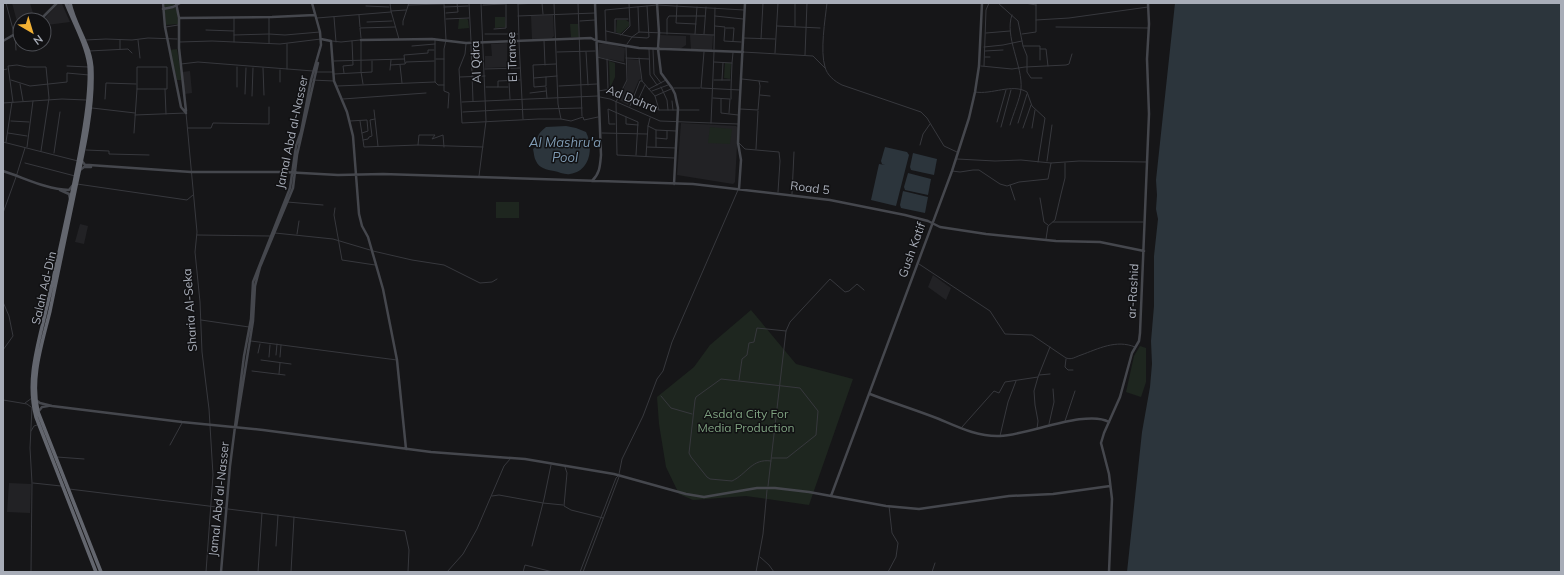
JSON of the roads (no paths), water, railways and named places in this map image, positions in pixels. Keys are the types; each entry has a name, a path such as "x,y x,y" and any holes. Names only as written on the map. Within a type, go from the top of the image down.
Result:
{"highway":[{"name":"Salah Ad-Din","path":"60,253 70,200 80,170 80,161 90,108 92,73 88,50 66,4"},
{"name":"Salah Ad-Din","path":"66,4 88,59 89,75 87,123"},
{"name":"Salah Ad-Din","path":"85,134 84,149 75,176 75,184 36,359 34,399 40,426 63,486 101,572"},
{"name":"Salah Ad-Din","path":"34,399 84,533 96,572"}],"main road":[{"path":"47,12 56,3"},
{"name":"Sharia Al-Seka","path":"163,3 165,27 181,107 186,113"},
{"path":"163,9 173,8 176,4 182,3"},
{"path":"177,10 182,3"},
{"name":"Jamal Abd al-Nasser","path":"248,340 253,321 254,293 257,276 286,202 295,173 296,146 322,39 312,3"},
{"path":"595,3 597,41"},
{"path":"739,189 742,160 738,143 739,110 744,43 745,3"},
{"name":"Gush Katif","path":"831,496 952,171 956,152 959,148 969,118 975,92 978,66 982,3"},
{"name":"ar-Rashid","path":"1109,572 1112,499 1101,443 1120,397 1132,353 1140,333 1149,99 1148,3"},
{"name":"Sharia Al-Seka","path":"176,4 180,24 179,41 186,113"},
{"path":"657,4 659,33 658,49 661,73 672,88 677,100 678,122 674,184"},
{"path":"179,18 316,17"},
{"name":"Jamal Abd al-Nasser","path":"316,17 322,39"},
{"path":"3,42 12,36"},
{"path":"361,40 435,39 471,43 591,38 597,41 649,49 743,52"},
{"path":"322,39 331,41 334,81 349,121 354,144 362,226 368,237 383,290 398,360 406,449"},
{"name":"Ad Dahra","path":"597,41 598,96"},
{"path":"80,170 84,167 93,166 191,172 356,175 383,174 592,181 600,169 598,96"},
{"path":"80,161 93,166"},
{"path":"3,171 16,177 59,189 69,190 75,184"},
{"name":"Road 5","path":"592,181 674,184 778,193 843,202 900,213 940,227 999,236 1046,240"},
{"path":"59,189 69,194 70,200"},
{"name":"Jamal Abd al-Nasser","path":"221,572 226,508 250,327 253,282 270,236 273,232"},
{"path":"1046,240 1100,242 1144,251"},
{"path":"870,394 980,434 1000,436 1065,422 1095,418 1109,422"},
{"path":"34,399 40,403 52,406 182,422 236,427 431,452 511,457 563,465 618,476 700,497 757,488 768,488 792,490 888,506 927,508 959,502 1009,496 1053,494 1110,486"},
{"path":"38,412 42,407 52,406"}],"street":[{"path":"6,3 12,24"},
{"path":"390,3 393,21 399,39"},
{"path":"403,25 409,3"},
{"path":"408,5 444,3 446,40 444,49 444,92 448,93 448,108"},
{"path":"445,13 458,12 457,3"},
{"path":"469,3 473,102"},
{"path":"482,4 506,3 506,28 494,29"},
{"path":"518,3 539,3"},
{"name":"El Transe","path":"518,3 523,120"},
{"path":"542,3 543,15"},
{"path":"554,3 558,98 561,119"},
{"path":"578,3 582,117"},
{"path":"621,35 629,27 629,3"},
{"path":"761,38 762,3"},
{"path":"775,54 778,3"},
{"path":"794,27 795,3"},
{"path":"805,55 807,3"},
{"path":"825,69 824,37 827,3"},
{"path":"984,66 986,10 989,3"},
{"path":"998,3 1019,22 1023,46 1027,56 1027,72 1031,78 1042,78"},
{"path":"1021,34 1035,33 1036,4 1025,3"},
{"name":"Al Qdra","path":"477,178 479,175 486,121 482,4"},
{"path":"606,42 605,10 657,4 745,10"},
{"path":"366,6 390,7"},
{"path":"444,7 469,6"},
{"path":"638,6 639,32"},
{"path":"606,31 632,37 647,38 649,32 647,6"},
{"path":"677,6 676,23 696,24"},
{"path":"695,34 696,7"},
{"path":"704,35 706,7"},
{"path":"1036,20 1068,18 1149,7"},
{"path":"711,123 715,8"},
{"path":"316,17 359,15 406,10"},
{"path":"518,16 595,13"},
{"path":"359,15 361,72 363,85"},
{"path":"1010,125 1021,89 1019,68 1012,42 1012,15"},
{"path":"334,16 336,42"},
{"path":"667,34 668,16 705,16"},
{"path":"715,16 744,19"},
{"path":"234,17 234,42"},
{"path":"269,17 269,44"},
{"path":"445,19 469,18"},
{"path":"615,33 615,19 629,19"},
{"path":"579,21 596,20"},
{"path":"366,22 393,21"},
{"path":"165,27 180,24"},
{"path":"715,26 734,28 733,42"},
{"path":"776,26 820,28"},
{"path":"360,28 395,27"},
{"path":"1056,27 1149,28"},
{"path":"725,28 724,41 744,43"},
{"path":"206,30 234,31"},
{"path":"985,34 1011,31"},
{"path":"234,35 285,35 320,32"},
{"path":"676,158 617,155 616,102 626,80 626,46 632,37 639,32 715,35"},
{"path":"485,34 519,34"},
{"path":"591,38 597,37"},
{"path":"84,40 148,38 179,41 287,44 322,39"},
{"path":"744,38 776,39"},
{"path":"120,39 120,50"},
{"path":"138,39 140,58"},
{"path":"435,39 435,82"},
{"path":"331,41 361,40"},
{"path":"544,40 545,65"},
{"path":"984,47 1003,45 1022,40"},
{"path":"344,73 343,66 353,65 352,41"},
{"path":"466,43 465,54 459,69 462,123 561,119 571,121 582,117 584,120 598,117"},
{"path":"287,44 287,70"},
{"path":"412,46 435,44"},
{"path":"1023,46 1040,46 1040,60"},
{"path":"1040,49 1046,48 1048,67"},
{"path":"88,50 128,49 132,53"},
{"path":"649,49 650,75 657,85"},
{"path":"653,49 654,74 661,83"},
{"path":"405,64 404,55 428,53 428,50 435,50"},
{"path":"702,88 704,50"},
{"path":"985,51 1003,50"},
{"path":"586,51 588,85"},
{"path":"556,52 597,51"},
{"path":"729,114 733,52"},
{"path":"743,52 813,56 831,77 839,83 917,111 924,115 944,146 956,152"},
{"path":"978,66 1004,69 1048,67 1069,64 1072,54"},
{"path":"597,57 626,64"},
{"path":"984,57 990,57"},
{"path":"626,58 649,59"},
{"path":"640,58 642,81 655,96 659,110"},
{"path":"333,62 404,59"},
{"path":"391,65 405,64 406,62 444,59"},
{"path":"607,59 608,89"},
{"path":"181,64 198,62 246,67 344,73 372,72 372,60"},
{"path":"390,60 390,70"},
{"path":"714,62 732,63"},
{"path":"722,80 723,62"},
{"path":"400,64 402,83"},
{"path":"546,86 534,87 533,65 556,64"},
{"path":"3,70 8,69 8,66 17,65 27,67 46,67 48,100 41,151"},
{"path":"67,66 88,67"},
{"path":"237,66 237,87"},
{"path":"134,133 137,67 167,67 167,88 165,89 166,114"},
{"path":"245,94 246,67"},
{"path":"252,96 253,67"},
{"path":"263,67 264,95"},
{"path":"484,69 521,68"},
{"path":"6,143 13,102 8,69"},
{"path":"280,69 280,82"},
{"path":"10,80 30,86 67,82 67,73 89,75"},
{"path":"460,77 485,76"},
{"path":"533,78 557,76"},
{"path":"546,77 547,98"},
{"path":"741,79 768,82"},
{"path":"312,80 334,81"},
{"path":"509,80 510,100"},
{"path":"498,87 498,81 521,80"},
{"path":"649,89 666,80"},
{"path":"713,80 731,80"},
{"path":"629,107 640,81 642,81"},
{"path":"756,150 760,82 758,81"},
{"path":"337,86 435,82 438,85 444,85"},
{"path":"105,99 106,83 136,84"},
{"path":"20,84 23,102"},
{"path":"558,86 598,84"},
{"path":"652,92 669,84"},
{"path":"638,100 645,85"},
{"path":"485,87 509,87"},
{"path":"661,88 667,102 668,111"},
{"path":"655,96 672,88 740,90"},
{"path":"137,89 165,89"},
{"path":"598,91 608,89 621,93"},
{"path":"1000,127 1012,89"},
{"path":"975,92 983,94 1021,89 1028,94 1031,104 1045,118 1038,162"},
{"path":"997,122 1006,90"},
{"path":"530,93 546,91"},
{"path":"342,99 426,94"},
{"path":"759,94 770,96"},
{"path":"1018,123 1028,94"},
{"path":"462,102 598,96"},
{"name":"Ad Dahra","path":"598,96 610,98 650,117 660,120 739,124"},
{"path":"634,98 659,110 699,110"},
{"path":"712,98 730,99"},
{"path":"721,98 721,113 739,115"},
{"path":"3,99 3,103 48,100 87,100"},
{"path":"3,213 26,147 33,101"},
{"path":"672,101 673,111"},
{"path":"1023,128 1031,104"},
{"path":"187,128 211,128 213,123 269,124 269,107"},
{"path":"90,108 136,114 186,113"},
{"path":"462,112 582,108"},
{"path":"616,124 609,124 608,109 638,122 636,156"},
{"path":"374,110 378,146"},
{"path":"739,110 758,110"},
{"path":"1032,128 1036,110"},
{"path":"54,154 60,112"},
{"name":"Sharia Al-Seka","path":"186,113 197,235 195,252 213,475 206,572"},
{"path":"626,117 626,124 638,125"},
{"path":"646,157 647,134 650,117"},
{"path":"363,140 368,140 369,137 372,136 370,120 375,119"},
{"path":"359,120 364,148 378,146 418,145 483,147"},
{"path":"349,121 367,120 368,131 362,133"},
{"path":"10,121 30,122"},
{"path":"920,145 923,134 931,124"},
{"path":"648,126 656,130 677,131"},
{"path":"1047,162 1052,126"},
{"path":"656,130 656,148"},
{"path":"656,138 667,139 667,130"},
{"path":"599,132 647,134"},
{"path":"8,133 28,136"},
{"path":"418,145 419,135 435,135 432,139 443,135 444,146"},
{"path":"3,142 80,161"},
{"path":"738,143 745,149 779,152 780,161 778,193"},
{"path":"646,147 676,148"},
{"path":"84,149 109,152 109,154 149,155"},
{"path":"792,195 794,152"},
{"path":"955,159 1052,163 1147,162"},
{"path":"1054,222 1065,178 1065,162"},
{"path":"25,163 75,176"},
{"path":"952,171 960,172 979,170 1000,184 1010,185 1019,182 1048,179 1052,163"},
{"path":"75,184 187,200 193,195"},
{"path":"1010,185 1015,200"},
{"path":"583,572 604,518 622,459 643,416 657,379 663,371 672,342 739,189"},
{"path":"1040,198 1044,222 1048,226"},
{"path":"286,202 323,205"},
{"path":"335,208 334,215 340,241 342,260 376,265"},
{"path":"297,235 299,221"},
{"path":"1046,240 1048,226 1054,222 1145,222"},
{"path":"273,232 333,239 412,260 444,265 480,283 492,282 498,279"},
{"path":"197,235 270,236"},
{"path":"917,263 990,311 1005,334 1032,336 1066,358 1072,359 1106,346 1124,344 1135,348"},
{"path":"756,572 760,557 786,331 790,322 830,279 845,292 849,291 857,284 864,290"},
{"path":"3,302 9,316 12,336 3,350"},
{"path":"201,320 250,327"},
{"path":"739,380 742,360 747,355 749,343 754,342 756,329 786,331"},
{"path":"248,340 398,360"},
{"path":"258,353 260,342"},
{"path":"269,357 270,344"},
{"path":"276,355 277,344"},
{"path":"280,357 281,345"},
{"path":"1038,429 1034,391 1038,376 1050,347"},
{"path":"1066,358 1065,367 1068,370 1073,370"},
{"path":"262,360 291,364"},
{"path":"278,374 280,363"},
{"path":"252,371 285,375"},
{"path":"961,428 994,391 999,393 1005,382 1050,374"},
{"path":"771,461 764,460 758,462 732,481 708,478 689,453 696,397 720,379 800,388 817,410 818,421 816,434 812,439 787,458 772,458"},
{"path":"1000,436 1016,380"},
{"path":"1049,426 1054,389"},
{"path":"1065,422 1075,391"},
{"path":"661,396 671,408 693,414"},
{"path":"24,403 34,399"},
{"path":"31,572 32,483 30,434 34,399"},
{"path":"3,400 24,403 32,408"},
{"path":"170,445 182,422"},
{"path":"30,434 34,426 40,426"},
{"path":"56,457 84,460"},
{"path":"447,572 462,554 476,529 504,466 511,457"},
{"path":"532,546 551,463"},
{"path":"563,465 566,468 567,474 564,505"},
{"path":"580,572 618,476"},
{"path":"32,483 58,487 63,486"},
{"path":"68,489 405,531 409,550 408,572"},
{"path":"491,496 499,494 543,503 564,505 571,510 604,518"},
{"path":"888,506 892,533 898,543 896,557 888,572"},
{"path":"258,572 262,513"},
{"path":"276,546 278,515"},
{"path":"291,572 294,516"},
{"path":"760,557 774,572"},
{"path":"932,572 935,563"},
{"path":"523,572 525,565 553,572"}],"water":[{"path":"1175,3 1561,3 1561,572 1127,572 1142,432 1150,387 1152,364 1151,341 1154,306 1154,256 1158,219 1156,209 1156,180"},
{"name":"Al Mashru'a Pool","path":"566,126 586,132 590,145 590,152 586,164 582,168 577,172 564,174 541,167 535,160 533,149 538,145 537,139 546,127"},
{"path":"885,147 907,152 909,155 896,206 871,200 879,164 885,165 882,164 881,161"},
{"path":"913,153 937,159 934,175 911,170 910,167"},
{"path":"908,173 931,179 928,195 905,190 904,187"},
{"path":"903,191 928,197 925,213 901,208 900,205"}],"park label":[{"name":"Asda'a City For Media Production","path":"746,421"}]}
